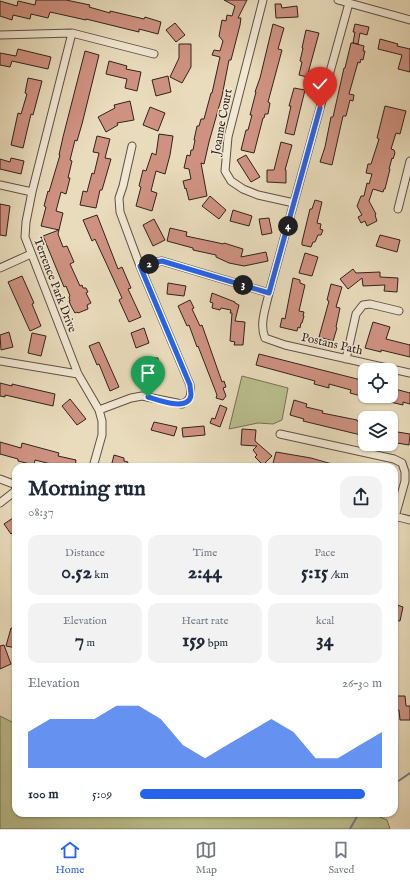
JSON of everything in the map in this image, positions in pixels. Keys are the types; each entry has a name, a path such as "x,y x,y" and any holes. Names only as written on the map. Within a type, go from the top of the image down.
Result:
{"street":[{"name":"Joanne Court","path":"263,0 228,136 225,171 231,181 243,189 258,195 294,203"},
{"path":"338,0 410,20"},
{"path":"140,266 162,261 269,293 349,3"},
{"path":"0,35 72,34 154,54"},
{"name":"Terrence Park Drive","path":"72,34 32,192 26,222 25,237 78,374 99,410 102,421 102,435 94,463"},
{"path":"99,410 131,398 142,396 182,404 188,402 191,395 190,385 140,266 120,212 119,198 132,146"},
{"path":"398,209 410,161"},
{"path":"0,185 32,192"},
{"path":"0,268 31,254"},
{"name":"Postans Path","path":"269,293 263,323 265,338 285,345 410,373"},
{"path":"346,359 356,314 363,305 370,304 399,311"},
{"path":"0,361 78,374"},
{"path":"280,434 394,459 402,463 405,472 405,481 398,503"},
{"path":"0,479 12,483"},
{"path":"0,503 12,494"},
{"path":"398,517 410,520"}],"green space":[{"path":"242,376 288,388 282,420 273,424 258,423 229,429"},
{"path":"0,716 12,722 12,817 380,817 387,820 390,829 0,829"}],"building":[{"path":"36,0 66,0 90,5 89,7 110,13 110,11 144,19 145,17 161,22 158,34 139,29 139,32 50,12 48,18 31,14 30,19 13,15 12,20 0,16 0,1 17,6 18,1 35,5"},
{"path":"224,0 247,0 238,18 241,18 240,25 231,60 229,60 222,96 204,164 201,163 207,196 189,200 183,181 191,179 189,169 184,168 187,155 190,156 191,150 193,150 197,126 199,126 201,119 204,119 212,93 220,57 212,55 214,50 220,51 223,41 219,36 222,20 226,21 227,15 232,16 235,6"},
{"path":"275,4 281,4 282,8 297,6 298,17 276,18"},
{"path":"175,23 185,35 176,42 166,30"},
{"path":"273,24 284,28 278,49 282,50 268,102 270,103 268,114 265,114 263,118 254,153 241,150 246,130 248,130 252,115 250,115 255,92 260,78"},
{"path":"355,24 369,27 367,35 360,33 358,44 353,43"},
{"path":"306,30 319,33 307,77 299,75"},
{"path":"380,39 398,44 397,46 410,49 410,72 398,69 402,55 378,49"},
{"path":"351,43 364,46 363,51 365,51 363,60 361,59 360,63 358,62 349,94 354,95 353,101 350,100 346,116 343,116 332,165 320,162 325,147 331,117 333,117 344,68"},
{"path":"179,44 191,44 191,67 182,83 170,77 179,58"},
{"path":"18,49 51,57 48,69 12,61 10,67 0,65 0,53 16,56"},
{"path":"85,51 99,55 82,124 77,141 75,140 70,160 72,161 68,178 70,178 66,194 61,192 56,211 63,213 59,230 41,226 46,207 44,206 60,155 63,137"},
{"path":"109,61 127,66 126,69 141,72 137,91 125,88 127,79 106,74"},
{"path":"168,76 171,92 156,96 152,80"},
{"path":"28,78 42,81 33,115 31,114 23,148 11,145 18,113 21,114 27,94 25,93"},
{"path":"294,88 305,90 294,135 285,133 291,106 289,106"},
{"path":"130,101 134,120 117,123 118,125 106,132 98,117 115,108 114,105"},
{"path":"385,106 406,111 400,134 396,133 391,149 394,150 395,153 393,159 392,158 385,189 383,192 373,189 369,201 376,214 377,221 367,226 365,221 361,223 358,217 362,215 357,206 361,196 364,196 367,183 369,184 372,174 366,173 368,164 371,164 379,139 377,138"},
{"path":"150,107 165,113 158,131 143,125"},
{"path":"159,134 173,136 165,174 156,171 151,191 157,193 152,211 136,206 141,187 139,186 143,170 146,171 152,153 156,155"},
{"path":"97,136 110,139 105,158 111,159 102,190 100,190 96,208 80,205 83,191 87,192 92,173 94,174 99,153 93,152"},
{"path":"281,142 292,145 285,170 286,183 267,182 267,170 274,170"},
{"path":"246,155 260,177 251,182 237,160"},
{"path":"11,158 24,161 21,174 0,169 0,159 10,162"},
{"path":"210,196 226,210 219,219 202,206"},
{"path":"315,200 322,202 317,223 321,224 320,229 323,230 321,235 318,235 315,242 313,242 311,247 302,245 302,242 310,209 312,209"},
{"path":"0,204 10,206 6,236 0,235"},
{"path":"233,210 252,216 249,226 230,221"},
{"path":"97,215 118,269 122,267 131,288 128,289 141,317 129,322 119,300 122,298 95,239 92,241 83,220"},
{"path":"269,218 272,233 262,235 259,219"},
{"path":"154,219 165,240 153,246 143,225"},
{"path":"170,228 187,232 186,236 224,243 243,249 241,257 266,252 268,261 244,266 229,263 216,257 216,255 193,250 193,248 167,241"},
{"path":"59,230 58,234 63,247 67,246 74,262 70,264 80,286 82,285 83,288 86,288 88,292 86,293 91,303 87,305 88,309 78,313 75,313 71,306 69,301 70,296 66,286 64,287 43,236"},
{"path":"380,235 400,240 397,252 376,246"},
{"path":"305,253 318,257 312,276 299,273"},
{"path":"353,269 356,273 380,272 380,277 398,278 397,292 384,291 385,285 363,286 362,278 348,289 340,279"},
{"path":"22,276 34,303 32,304 41,326 30,331 8,282"},
{"path":"293,278 300,280 300,283 305,285 299,311 304,312 304,316 300,328 298,327 297,331 280,327 282,318 285,319"},
{"path":"168,283 186,286 184,296 167,294"},
{"path":"331,284 342,287 336,307 340,308 337,328 333,341 319,337 329,301 327,300"},
{"path":"212,293 239,305 235,321 245,322 243,345 234,345 235,342 230,341 231,310 212,308 213,303 210,302"},
{"path":"190,300 194,308 192,309 200,326 202,325 222,382 224,381 226,387 223,388 226,396 223,400 216,398 217,395 198,346 197,347 189,325 187,326 178,306"},
{"path":"373,322 390,327 386,339 410,345 410,357 365,348"},
{"path":"144,328 149,343 136,348 131,333"},
{"path":"9,332 13,347 1,350 0,335"},
{"path":"32,333 46,336 41,356 28,353"},
{"path":"99,342 119,387 110,391 99,364 97,365 89,346"},
{"path":"259,354 358,379 358,395 350,393 351,390 329,384 329,388 314,384 315,381 256,365"},
{"path":"148,358 158,358 158,378 147,378"},
{"path":"0,383 12,386 12,384 55,394 53,406 5,395 5,397 0,396"},
{"path":"398,390 410,393 410,404 403,402 403,405 394,403 398,403"},
{"path":"70,399 86,419 77,425 62,406"},
{"path":"294,400 307,404 306,407 323,411 322,413 357,420 358,434 303,421 304,419 290,415"},
{"path":"220,405 227,408 220,427 210,423 212,418 215,419"},
{"path":"154,422 177,427 174,436 151,430"},
{"path":"204,426 205,435 183,437 182,428"},
{"path":"242,429 256,430 255,441 272,456 265,463 261,463 255,457 257,455 253,450 257,446 241,445"},
{"path":"398,432 410,434 409,445 398,443"},
{"path":"0,442 21,448 22,443 59,453 58,456 76,460 76,463 47,463 35,460 34,463 26,463 0,454"},
{"path":"276,452 311,458 328,463 273,463"},
{"path":"114,455 124,458 124,461 128,462 128,463 112,463"},
{"path":"12,519 11,534 4,524"},
{"path":"398,605 403,607 400,621 398,621"},
{"path":"11,628 12,628 12,647 6,646"},
{"path":"4,645 11,664 0,669 0,646"},
{"path":"398,696 405,696 406,706 410,706 410,720 400,720"}],"waterway":[{"path":"398,781 410,773"},
{"path":"350,829 357,817"}],"route":[{"path":"148,397 176,404 182,404 188,402 191,395 190,385 140,266 162,261 269,293 274,280 320,108"}]}
